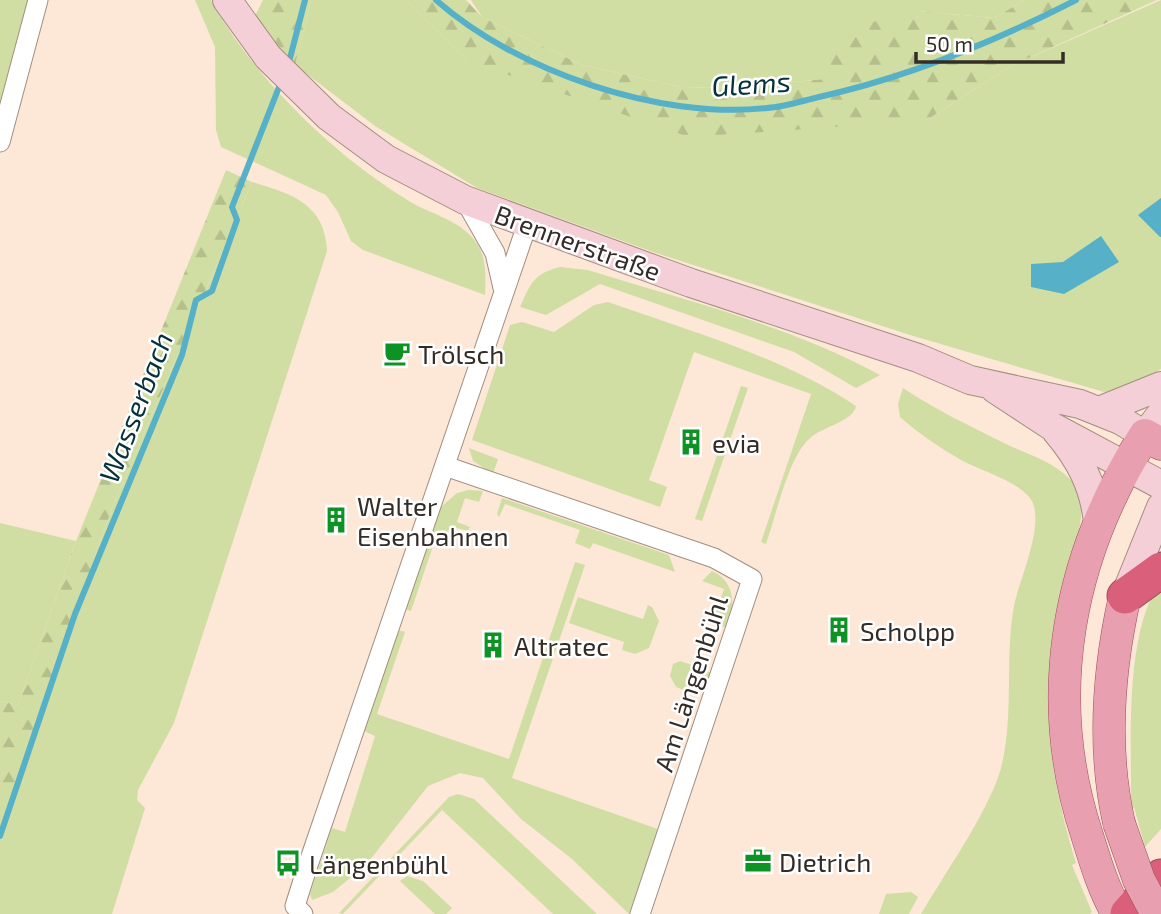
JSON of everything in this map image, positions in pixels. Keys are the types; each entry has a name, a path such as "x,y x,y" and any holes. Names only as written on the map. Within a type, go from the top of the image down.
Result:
{"highway":[{"path":"1125,596 1161,570"},
{"path":"1128,914 1161,877"}],"main road":[{"name":"Brennerstraße","path":"227,0 268,57 300,92 359,141 413,174 465,200 527,225 918,358 990,386 1053,427 1161,485"},
{"name":"Brennerstraße","path":"990,386 1035,392 1156,431"},
{"path":"1099,411 1161,386"},
{"path":"1053,427 1073,450 1091,484 1098,522"},
{"path":"1118,914 1092,851 1074,791 1062,702 1063,659 1070,615 1098,522 1126,464 1156,431"},
{"path":"1157,914 1139,880 1119,823 1110,769 1109,692 1115,643 1125,596 1161,507"}],"street":[{"path":"0,142 38,0"},
{"path":"465,200 495,253 503,289"},
{"path":"303,914 295,906 311,856 527,225"},
{"name":"Am Längenbühl","path":"445,466 714,558 752,579 640,914"}],"green space":[{"path":"0,0 30,0 0,113"},
{"path":"195,0 211,0 228,29 272,85 297,112 352,161 416,205 456,224 470,235 482,255 485,295 363,250 351,241 338,212 326,195 221,147 216,130 215,47"},
{"path":"263,0 311,0 295,65 254,18"},
{"path":"311,0 406,0 468,61 925,121 1011,66 1161,0 1161,369 1130,389 1104,392 910,335 653,252 477,188 375,126 295,65"},
{"path":"406,0 466,0 482,17 582,65 680,87 734,88 824,79 843,29 919,11 994,18 1025,0 1157,0 1011,66 925,121 689,137 468,61"},
{"path":"471,0 1025,0 994,18 919,11 824,79 734,88 680,87 582,65 482,17"},
{"path":"226,170 252,182 112,508 0,825 0,701 18,705 76,541"},
{"path":"252,182 280,191 304,203 320,222 327,251 174,723 138,790 137,800 145,808 112,914 0,914 0,823 112,508"},
{"path":"560,267 588,270 737,315 845,357 880,375 856,388 794,352 600,284 546,315 520,307 538,276"},
{"path":"608,302 767,359 827,388 856,406 849,416 814,435 802,448 783,488 766,544 761,542 811,394 694,352 649,480 667,487 660,507 472,440 510,325 522,322 554,332 594,305"},
{"path":"741,386 748,388 702,521 695,519"},
{"path":"903,388 954,418 1048,463 1063,472 1077,489 1081,515 1054,648 1049,718 1053,767 1076,863 1072,865 1092,912 1090,914 921,914 977,822 1001,769 1008,724 1014,606 1034,535 1035,521 1034,508 1024,492 953,455 900,417 898,404"},
{"path":"469,448 498,459 493,474 473,461"},
{"path":"483,491 479,502 465,498 457,522 470,527 468,531 450,526 445,540 436,537 411,611 405,609 441,507 457,493"},
{"path":"502,498 669,555 675,572 593,543 590,549 575,543 580,530 505,504 499,517 497,514"},
{"path":"0,523 76,541 18,705 0,701"},
{"path":"575,562 585,565 512,778 658,829 629,914 572,859 521,819 483,778 460,773 428,786 366,865 333,892 312,900 310,894 332,828 345,832 375,736 364,731 398,630 405,632 377,714 509,759"},
{"path":"712,571 726,582 732,596 728,628 712,623 724,589 702,581"},
{"path":"1161,581 1161,829 1145,847 1134,807 1131,810 1132,691 1140,630 1149,603"},
{"path":"578,597 643,619 648,605 652,607 659,621 649,648 635,654 622,650 624,642 569,623"},
{"path":"680,661 695,666 686,691 676,687 670,676 673,664"},
{"path":"697,668 712,673 707,688 688,691"},
{"path":"458,794 474,799 597,914 553,914 442,810 343,914 339,913 449,797"},
{"path":"407,876 423,881 452,908 446,914 435,914 400,881"},
{"path":"911,892 918,897 909,914 879,914 886,894"}],"water":[{"path":"1161,198 1161,237 1160,237 1138,215"},
{"path":"1101,236 1119,262 1064,294 1031,287 1031,264 1063,262"}],"waterway":[{"name":"Wasserbach","path":"288,66 305,0"},
{"name":"Glems","path":"436,0 469,26 506,49 547,69 636,98 725,110 780,106 853,89 918,69 982,44 1076,0"},
{"name":"Wasserbach","path":"0,836 75,614 182,355 196,300 212,291 237,220 232,207 281,82"}],"place":[{"name":"Trölsch","path":"397,353"},
{"name":"evia","path":"691,442"},
{"name":"Walter Eisenbahnen","path":"336,520"},
{"name":"Scholpp","path":"839,630"},
{"name":"Altratec","path":"493,645"},
{"name":"Dietrich","path":"758,861"},
{"name":"Längenbühl","path":"288,863"}]}
